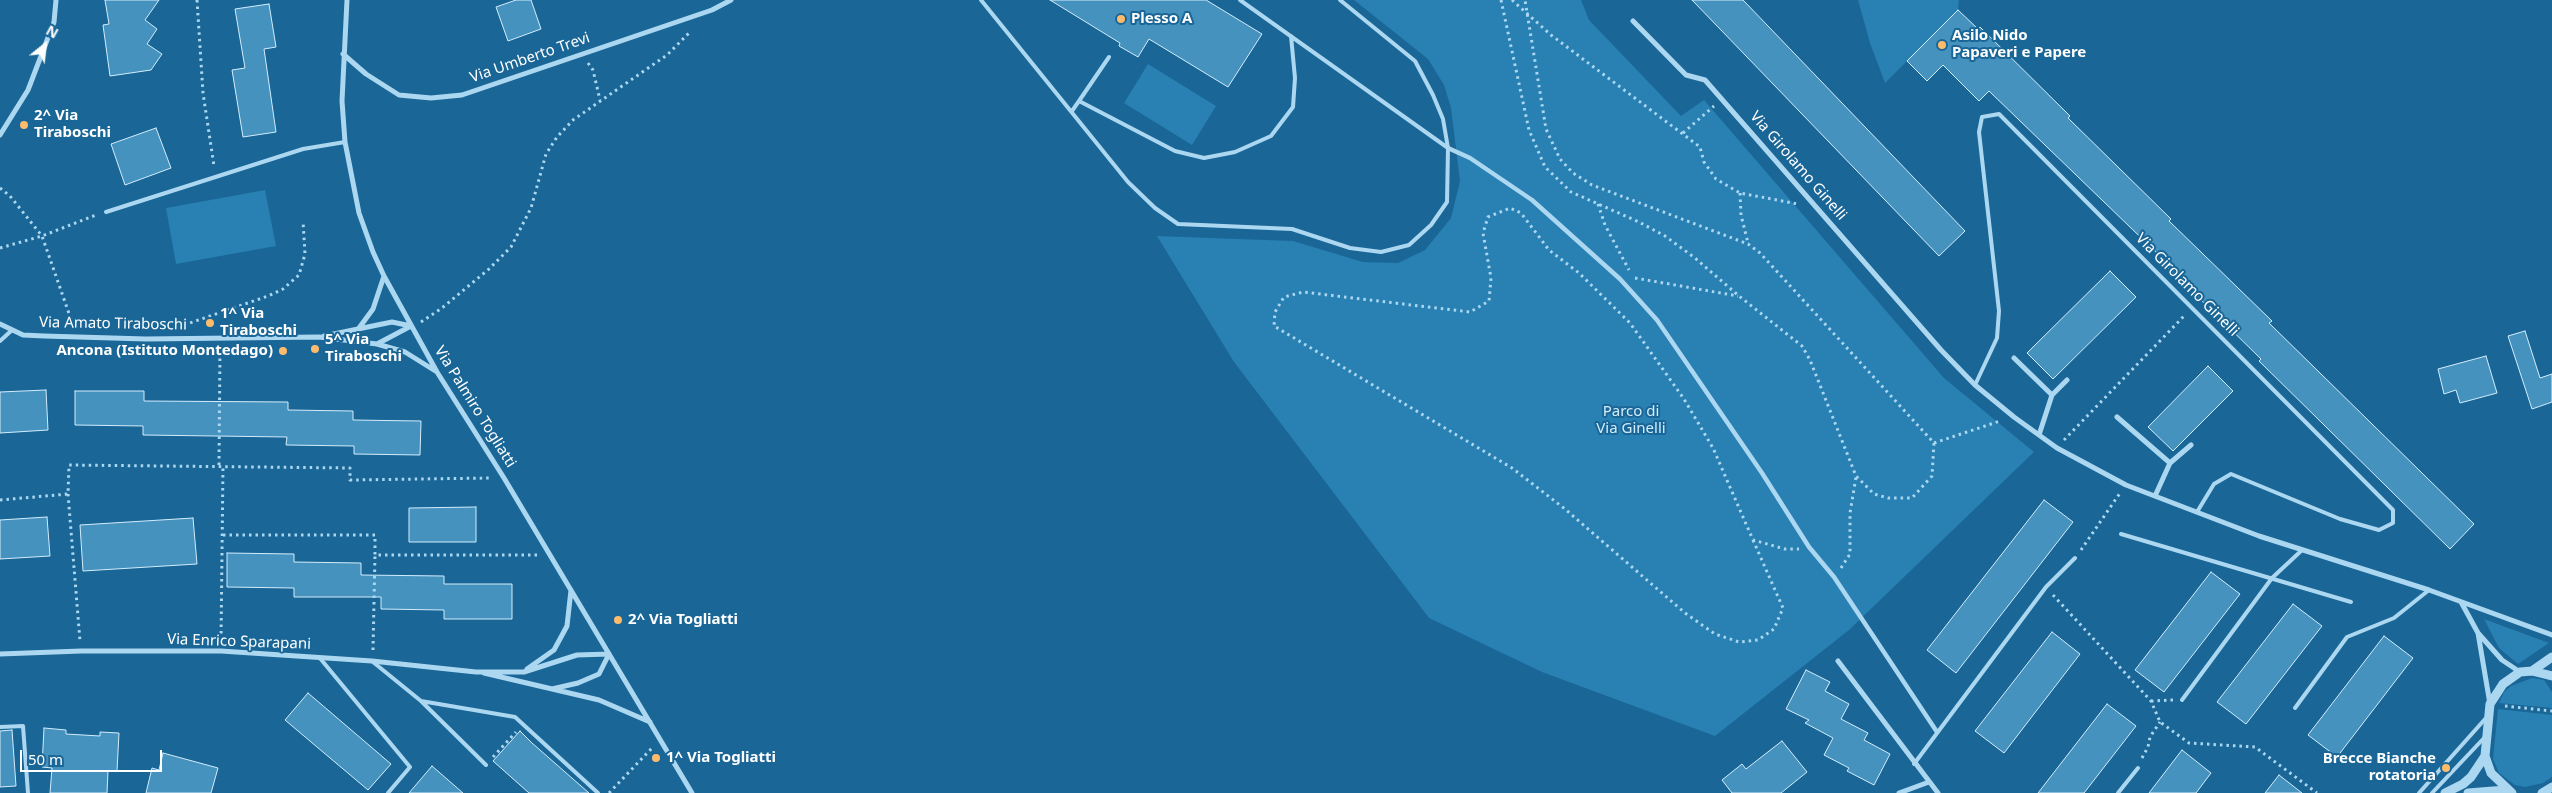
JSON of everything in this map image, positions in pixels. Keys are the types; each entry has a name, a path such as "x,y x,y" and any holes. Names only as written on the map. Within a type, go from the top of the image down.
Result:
{"street":[{"path":"0,135 28,90 54,22 56,0"},
{"name":"Via Palmiro Togliatti","path":"348,0 343,54 342,101 345,142 359,213 384,276 438,372 504,478 692,793"},
{"name":"Via Umberto Trevi","path":"343,54 366,74 400,95 431,98 462,95 712,10 731,0"},
{"name":"Via Girolamo Ginelli","path":"1633,21 1686,75 1705,80 1941,350 1975,384 2014,417 2057,448 2126,485 2197,512 2301,551 2429,590 2552,635"},
{"path":"1448,148 1470,158 1532,200 1620,279 1657,320 1762,473 1809,547 1834,577 1937,732"},
{"path":"359,328 372,309 384,276"},
{"name":"Via Amato Tiraboschi","path":"319,337 392,322 411,326"},
{"name":"Via Amato Tiraboschi","path":"0,324 11,331 23,335 77,337 319,337 378,344 405,352 438,372"},
{"path":"378,344 411,326"},
{"path":"2014,358 2052,395"},
{"path":"2040,435 2052,395 2068,380"},
{"path":"2117,417 2170,463"},
{"path":"2155,496 2170,463 2191,445"},
{"path":"524,672 554,650 567,626 571,590"},
{"path":"2461,602 2478,633 2502,660 2520,672"},
{"path":"2478,633 2490,704 2486,735 2486,756 2491,773 2509,791"},
{"name":"Via Enrico Sparapani","path":"0,654 81,650 221,651 372,661 476,672 524,672 577,655 609,654 599,674 578,683 550,690"},
{"path":"2532,671 2552,657"},
{"path":"1838,661 1914,764 1938,793"},
{"path":"2490,704 2503,684 2520,672 2532,671 2552,676"},
{"name":"Via Enrico Sparapani","path":"476,672 600,700 650,722"},
{"path":"2446,793 2463,784 2471,777 2486,756"},
{"path":"1899,793 1929,782"},
{"path":"2542,793 2552,787"},
{"path":"2468,793 2509,791"}],"lane":[{"path":"982,0 1128,182 1155,208 1178,224 1292,229 1350,248 1381,252 1409,245 1430,225 1447,202 1448,148 1443,119 1415,61 1340,0"},
{"path":"1240,0 1448,148"},
{"path":"1079,101 1175,151 1204,158 1235,152 1271,136 1294,107 1295,78 1291,36"},
{"path":"1072,111 1109,57"},
{"name":"Via Girolamo Ginelli","path":"1975,384 1997,338 1999,311 1979,132 1982,117 1999,114 2392,510 2393,523 2379,530 2340,519 2231,474 2214,484 2197,512"},
{"path":"106,212 303,149 345,142"},
{"path":"0,341 11,331"},
{"path":"2121,534 2351,602"},
{"path":"2182,700 2272,578 2301,551"},
{"path":"1914,764 2046,587 2075,558"},
{"path":"2295,708 2347,638 2394,618 2429,590"},
{"path":"319,658 410,767 388,793"},
{"path":"372,661 421,701 486,765"},
{"path":"421,701 515,717 598,793"},
{"path":"2418,793 2488,716"},
{"path":"0,727 23,726 28,793"},
{"path":"2432,793 2486,735"},
{"path":"2118,793 2138,768"}],"path":[{"path":"197,0 203,93 215,176"},
{"path":"1501,0 1530,130 1546,167 1571,192 1665,236 1696,258 1739,296 1802,346 1810,360 1856,476 1874,494 1888,498 1912,498 1932,476 1934,442 1760,253 1748,244 1592,185 1573,173 1560,159 1546,129 1525,0"},
{"path":"1512,0 1528,15 1700,147 1704,162 1716,179 1740,193 1817,207"},
{"path":"411,326 429,318 442,308 511,247 531,208 546,154 557,137 573,120 667,55 692,29"},
{"path":"583,54 593,70 600,100"},
{"path":"1684,133 1722,99"},
{"path":"0,188 10,196 42,236 77,337"},
{"path":"1740,193 1741,215 1748,244"},
{"path":"1598,204 1608,231 1633,278"},
{"path":"1753,540 1783,608 1774,629 1758,640 1739,642 1715,634 1685,613 1565,509 1512,468 1274,326 1275,312 1284,297 1303,292 1470,312 1489,301 1491,278 1483,233 1488,217 1510,208 1521,213 1549,250 1579,273 1630,323 1684,399 1713,448 1753,540 1785,550 1809,547"},
{"path":"0,248 42,236 106,212"},
{"path":"183,326 283,289 299,274 306,254 303,221"},
{"path":"1620,279 1633,278 1739,296"},
{"path":"2057,448 2192,308"},
{"path":"220,337 223,536 221,651"},
{"path":"1934,442 2014,417"},
{"path":"81,650 68,494 69,465 221,465 350,468 350,480 504,478"},
{"path":"1834,577 1850,554 1850,513 1856,476"},
{"path":"2075,558 2126,485"},
{"path":"0,500 68,494"},
{"path":"223,536 375,535 372,661"},
{"path":"375,555 550,555"},
{"path":"2151,701 2182,700"},
{"path":"2490,704 2552,711"},
{"path":"2145,752 2150,737 2160,722"},
{"path":"486,765 524,724"},
{"path":"609,793 660,740"}],"green space":[{"name":"Parco di Via Ginelli","path":"1354,0 1581,0 1589,20 1681,116 1704,100 1944,378 2034,452 1849,630 1715,736 1542,672 1429,618 1234,362 1157,236 1293,241 1363,262 1398,263 1425,250 1451,218 1460,181 1451,108 1444,85 1428,59"},
{"path":"1858,0 1959,0 1958,10 1885,83 1870,43"},
{"path":"1148,64 1216,106 1192,145 1124,103"},
{"path":"265,190 276,246 176,264 166,208"},
{"path":"2484,619 2549,643 2518,664 2499,648"},
{"path":"2532,678 2544,680 2552,692 2552,708 2499,703 2504,692 2511,686"},
{"path":"2498,709 2552,715 2552,777 2543,783 2525,787 2515,785 2499,773 2493,759"}],"building":[{"path":"105,0 159,0 145,20 157,29 147,44 162,54 151,70 110,76 103,25 109,24"},
{"path":"516,0 531,0 541,29 508,41 496,7"},
{"path":"1050,0 1206,0 1262,34 1228,87 1149,39 1138,57 1119,46 1120,43"},
{"path":"1692,0 1743,0 1965,231 1939,256"},
{"path":"269,4 276,47 264,49 276,132 243,137 232,70 245,68 235,9"},
{"path":"1958,10 1978,29 1980,27 2070,116 2068,118 2171,219 2169,221 2272,321 2269,323 2474,524 2450,549 2259,361 2261,359 2158,258 2160,256 1989,91 1979,101 1943,65 1927,81 1907,61"},
{"path":"156,128 171,168 125,185 111,144"},
{"path":"2110,271 2136,297 2053,379 2027,353"},
{"path":"2525,331 2540,378 2552,374 2552,402 2532,409 2508,336"},
{"path":"2486,356 2497,393 2460,403 2456,390 2444,394 2438,369"},
{"path":"2208,366 2233,391 2173,451 2148,427"},
{"path":"46,390 48,430 0,433 0,392"},
{"path":"75,391 144,391 144,401 288,402 288,410 353,411 353,420 421,421 420,455 354,454 354,446 286,445 287,437 143,435 143,426 75,425"},
{"path":"2044,500 2073,522 1956,673 1927,650"},
{"path":"476,507 476,542 409,542 409,508"},
{"path":"47,517 50,556 0,559 0,520"},
{"path":"193,518 197,564 83,571 80,525"},
{"path":"227,553 294,554 294,562 361,563 361,575 444,576 444,584 512,584 512,619 444,619 444,610 381,609 381,597 294,597 294,588 227,587"},
{"path":"2211,572 2240,594 2164,692 2135,670"},
{"path":"2293,604 2322,626 2246,724 2217,702"},
{"path":"2052,632 2080,654 2004,753 1975,731"},
{"path":"2384,636 2413,658 2337,757 2308,735"},
{"path":"1806,670 1830,682 1825,691 1849,704 1841,719 1868,733 1864,740 1890,754 1874,785 1847,771 1849,768 1824,755 1833,738 1805,723 1809,720 1786,709"},
{"path":"308,693 391,764 368,790 285,720"},
{"path":"2107,704 2136,726 2084,793 2038,793"},
{"path":"44,728 66,730 66,734 100,736 100,732 119,733 117,771 108,771 107,793 50,793 52,768 42,767"},
{"path":"12,730 16,786 0,787 0,731"},
{"path":"520,731 589,793 529,793 493,761"},
{"path":"1782,741 1807,772 1781,793 1732,793 1722,780 1742,764 1746,769"},
{"path":"2182,750 2211,773 2196,793 2149,793"},
{"path":"163,753 218,768 211,793 146,793 152,768 159,770"},
{"path":"432,766 463,793 409,793"},
{"path":"2279,775 2302,793 2265,793"}],"place":[{"name":"Plesso A","path":"1121,19"},
{"name":"Asilo Nido Papaveri e Papere","path":"1942,45"},
{"name":"2^ Via Tiraboschi","path":"24,125"},
{"name":"1^ Via Tiraboschi","path":"210,323"},
{"name":"5^ Via Tiraboschi","path":"315,349"},
{"name":"Ancona (Istituto Montedago)","path":"283,351"},
{"name":"2^ Via Togliatti","path":"618,620"},
{"name":"1^ Via Togliatti","path":"656,758"},
{"name":"Brecce Bianche rotatoria","path":"2446,768"}]}
